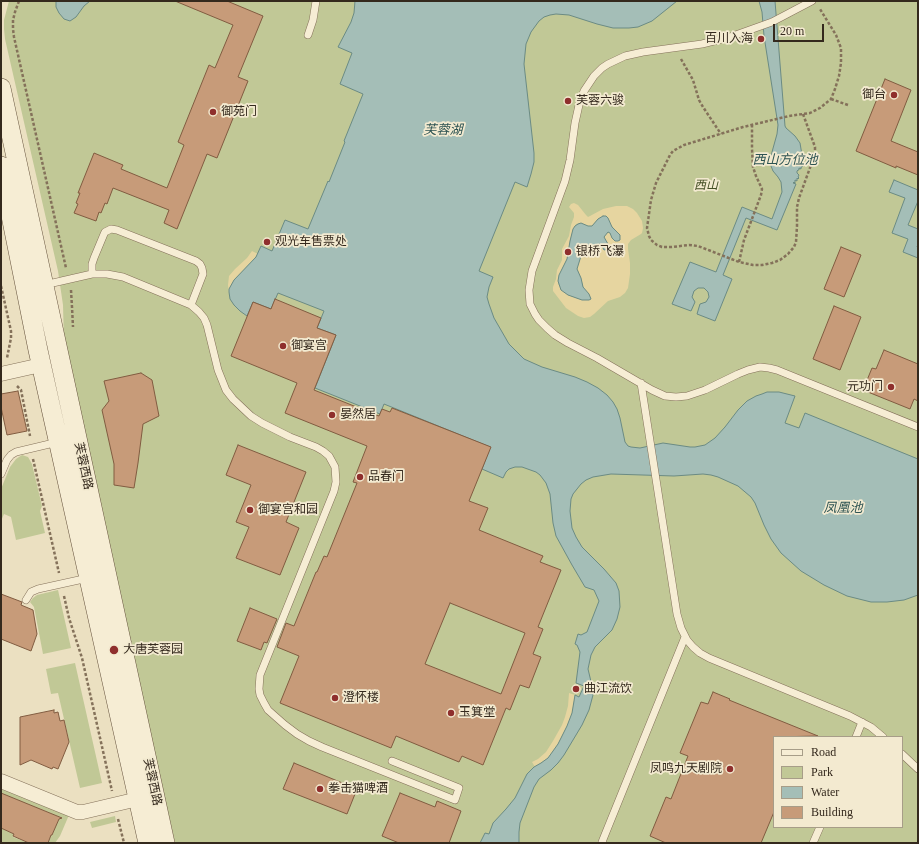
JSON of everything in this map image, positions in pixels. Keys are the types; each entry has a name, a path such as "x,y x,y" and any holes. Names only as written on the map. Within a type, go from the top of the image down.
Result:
{"main road":[{"name":"芙蓉西路","path":"1,88 165,843"},
{"name":"芙蓉西路","path":"1,166 41,365 148,843"}],"street":[{"path":"5,373 41,365"},
{"path":"1,781 77,812 83,812 138,799"}],"lane":[{"path":"308,34 316,1"},
{"path":"815,3 741,34 709,43 632,54 618,59 602,68 594,76 584,91 578,109 565,182 534,264 529,286 529,300 533,311 549,331 658,393 669,397 684,397 705,390 748,370 760,367 769,368 918,427"},
{"path":"92,274 92,264 105,232 111,229 117,230 196,261 200,264 203,274 191,305"},
{"path":"44,285 92,274 100,273 115,275 191,305 204,318 218,370 226,390 233,399 251,416 262,423 290,437 323,450 329,456 335,467 336,482 334,491 260,675 260,695 268,710 285,725 309,741 455,800 460,788 392,761"},
{"path":"641,383 677,614 679,624 685,637 700,653 709,658 838,710 862,722 882,736"},
{"path":"1,474 7,460 16,452 58,442"},
{"path":"26,600 29,594 38,589 89,578"},
{"path":"602,843 685,637"},
{"path":"856,736 862,722"},
{"path":"903,755 918,769"},
{"path":"813,843 820,828"}],"path":[{"path":"19,1 13,20 14,37 69,279 72,302 73,333"},
{"path":"803,114 815,147 815,151 813,162 797,204 797,237 794,247 784,258 772,263 753,266 738,262 698,246 661,246 650,239 647,226 651,200 668,157 673,151 684,144 752,125 810,113 826,104 831,99 840,71 841,48 832,29 815,3"},
{"path":"674,48 693,80 699,100 720,134"},
{"path":"831,99 848,106"},
{"path":"738,262 762,189 756,176 753,164 752,125"},
{"path":"1,286 11,330 5,373 21,390 36,472 61,584 68,613 83,660 124,843"}],"green space":[{"name":"大唐芙蓉园","path":"9,1 918,1 918,843 175,843 66,358 63,305 58,271 5,39 4,20"},
{"path":"22,455 28,457 32,464 42,506 40,511 45,533 16,540 11,517 4,514 1,521 1,489 10,467 16,459"},
{"path":"58,590 71,648 43,654 34,607 30,602 37,595"},
{"path":"75,663 102,783 80,788 58,693 51,694 46,669"},
{"path":"1,788 69,815 60,836 55,843 48,843 59,817 45,811 1,802"},
{"path":"115,816 116,822 92,828 90,822"},
{"path":"1,828 14,834 13,837 29,843 1,843"}],"sand":[{"path":"574,203 578,205 588,217 603,209 616,206 627,206 637,213 642,221 643,228 642,233 631,240 628,244 630,274 628,288 625,293 620,297 608,301 590,317 584,318 566,308 553,291 557,270 562,260 562,249 569,236 574,217 574,213 569,207","holes":["603,216 618,233 609,232 605,235 603,248 600,243 594,249 590,248 585,250 581,256 577,269 584,289 582,300 568,295 558,284 558,281 559,275 567,259 571,236 576,224 580,223 592,226"]},
{"path":"252,251 258,254 234,280 229,289 229,294 228,285 229,276"},
{"path":"569,693 575,695 575,701 567,726 558,744 548,758 535,767 532,762 546,752 562,725 568,706"}],"water":[{"path":"56,1 90,1 84,6 76,17 70,21 64,19 59,13 56,7"},
{"name":"芙蓉湖","path":"355,1 677,1 652,21 638,27 613,28 569,15 556,14 544,17 531,32 526,44 524,64 534,162 527,187 515,182 479,271 493,277 487,297 494,318 509,344 524,359 542,367 587,382 607,395 617,409 625,442 631,447 640,448 663,443 690,447 705,445 715,438 747,401 767,392 779,392 795,396 785,423 799,428 805,413 918,459 918,595 904,600 887,602 871,602 847,596 824,585 801,571 781,553 771,539 751,497 738,486 718,477 703,474 674,476 611,474 593,477 581,484 571,499 570,511 572,528 582,547 616,583 619,591 620,607 612,630 595,647 591,655 588,669 593,695 589,710 564,755 551,770 539,779 534,787 520,823 519,843 480,843 485,833 489,834 493,823 515,798 527,774 534,767 548,758 558,744 567,726 572,713 575,695 579,697 584,686 576,683 580,652 575,644 578,634 581,635 587,632 599,601 594,590 585,587 556,536 550,494 546,483 536,472 522,467 509,469 503,478 482,469 490,447 384,404 380,414 315,388 336,335 317,328 324,311 278,293 271,309 253,302 247,316 234,305 230,299 229,289 234,280 256,257 261,246 272,251 285,220 308,229 328,181 329,182 363,94 340,84 352,53 338,47 351,22 354,13"},
{"name":"西山方位池","path":"759,1 775,1 785,126 800,143 802,159 800,160 803,161 801,166 803,166 797,171 799,178 797,178 797,181 795,180 795,183 793,183 796,184 777,230 746,218 723,275 732,279 715,321 697,314 700,304 706,302 709,297 708,292 704,288 698,288 694,291 692,297 695,302 691,311 672,304 690,262 716,272 742,207 772,219 782,192 781,182 771,166 772,152 778,125 764,36 762,12"},
{"path":"894,180 918,190 918,201 908,225 918,229 918,258 903,252 908,239 892,233 905,198 889,192"},
{"path":"603,216 608,218 612,227 620,235 620,240 615,241 608,232 604,237 609,247 608,249 604,250 602,245 599,244 595,249 590,248 586,250 581,256 577,269 583,287 591,299 582,300 568,295 561,290 558,281 559,275 567,259 570,241 575,226 581,223 592,226"}],"building":[{"name":"御苑门","path":"175,1 227,1 263,16 238,77 248,81 217,158 207,154 177,229 164,223 169,210 113,188 107,204 105,203 101,213 99,212 96,221 74,213 78,204 76,203 80,193 78,193 94,153 123,165 121,169 167,188 184,145 178,142 209,65 215,68 233,25"},
{"path":"885,79 911,90 891,141 918,152 918,175 896,166 896,168 856,151"},
{"path":"841,247 861,255 844,297 824,289"},
{"path":"275,299 321,318 317,328 336,335 314,390 379,416 382,409 390,412 392,408 491,447 469,501 488,508 479,530 543,556 540,562 561,570 538,627 543,629 533,654 541,657 529,688 520,685 510,710 506,708 483,765 462,756 459,762 396,736 391,748 280,703 299,656 277,647 286,623 294,626 316,572 324,556 327,557 357,483 353,482 367,446 285,413 297,383 231,356 253,302 271,309","holes":["450,603 525,633 501,694 425,664"]},
{"path":"834,306 861,317 840,370 813,359"},
{"path":"884,350 918,364 918,401 914,399 910,409 863,390 872,368 876,369"},
{"path":"141,373 152,380 159,416 143,424 134,488 114,485 114,464 102,410 109,401 104,381"},
{"path":"18,391 27,431 7,435 1,407 1,394"},
{"name":"御宴宫和园","path":"238,445 306,472 286,522 299,528 280,575 236,558 249,527 236,522 251,485 226,475"},
{"path":"1,594 22,602 21,605 33,610 37,634 31,651 1,639"},
{"path":"250,608 277,619 267,643 264,642 261,650 237,641"},
{"name":"凤鸣九天剧院","path":"713,692 818,736 773,736 773,814 761,843 666,843 650,836 666,797 671,799 688,756 680,753 701,702 708,704"},
{"path":"54,710 54,713 58,712 60,721 64,720 69,742 58,769 53,767 52,769 31,760 20,765 20,717"},
{"name":"拳击猫啤酒","path":"294,763 357,789 347,814 283,789"},
{"path":"1,793 62,818 59,819 48,843 29,843 13,836 14,834 1,828"},
{"path":"400,793 435,807 437,801 461,811 449,843 399,843 382,836"}],"place":[{"name":"百川入海","path":"761,39"},
{"name":"御台","path":"894,95"},
{"name":"芙蓉六骏","path":"568,101"},
{"name":"御苑门","path":"213,112"},
{"name":"观光车售票处","path":"267,242"},
{"name":"银桥飞瀑","path":"568,252"},
{"name":"御宴宫","path":"283,346"},
{"name":"元功门","path":"891,387"},
{"name":"晏然居","path":"332,415"},
{"name":"品春门","path":"360,477"},
{"name":"御宴宫和园","path":"250,510"},
{"name":"大唐芙蓉园","path":"114,650"},
{"name":"曲江流饮","path":"576,689"},
{"name":"澄怀楼","path":"335,698"},
{"name":"玉箕堂","path":"451,713"},
{"name":"凤鸣九天剧院","path":"730,769"},
{"name":"拳击猫啤酒","path":"320,789"}],"park label":[{"name":"西山","path":"706,186"}],"water label":[{"name":"凤凰池","path":"843,509"}]}
